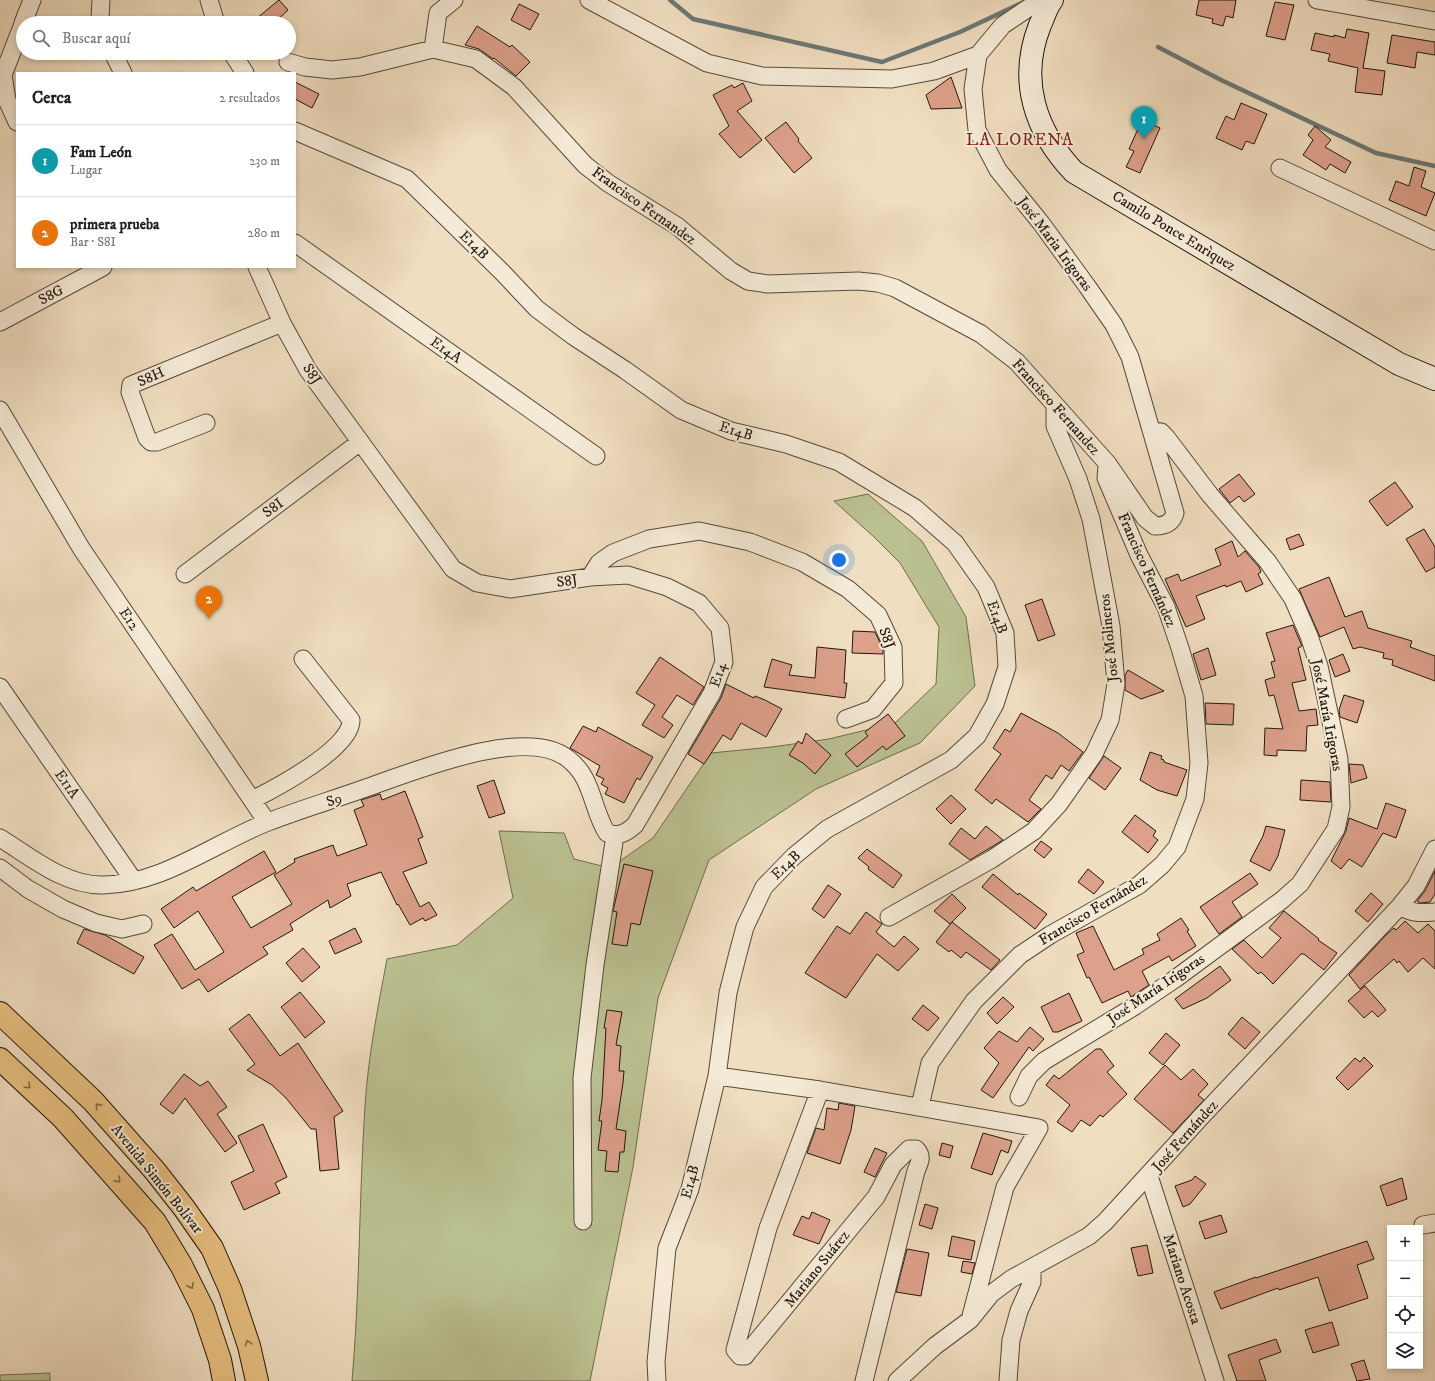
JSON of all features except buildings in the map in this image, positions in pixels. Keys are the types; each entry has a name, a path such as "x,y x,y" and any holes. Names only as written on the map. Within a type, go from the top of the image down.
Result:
{"highway":[{"name":"Avenida Simón Bolívar","path":"0,1013 93,1101 155,1171 212,1248 230,1289 249,1346 258,1381"},
{"name":"Avenida Simón Bolívar","path":"0,1059 63,1118 155,1222 181,1265 203,1310 220,1360 224,1381"}],"main road":[{"name":"Camilo Ponce Enrìquez","path":"1051,2 1033,47 1031,64 1032,98 1045,135 1059,156 1074,172 1400,364 1435,379"}],"street":[{"path":"26,16 32,0"},
{"path":"100,16 101,0"},
{"path":"209,0 214,16"},
{"path":"433,48 438,13 454,0"},
{"path":"589,0 707,63 762,76 892,79 934,71 978,55 1003,25 1030,8 1051,2"},
{"path":"1317,0 1435,21"},
{"path":"16,41 3,75 7,100 16,120"},
{"name":"Francisco Fernandez","path":"288,62 306,67 339,69 360,67 433,48 476,58 514,86 585,165 608,183 678,226 731,271 748,281 768,284 858,281 878,283 895,288 982,334 1017,362 1108,464"},
{"name":"José Maria Irigoras","path":"978,55 973,89 977,130 998,170 1055,242 1114,325 1130,357 1175,513 1173,519 1168,524 1155,526 1145,518 1108,464"},
{"path":"116,60 122,72"},
{"path":"237,60 244,72"},
{"name":"E14B","path":"296,132 407,179 502,272 537,309 573,336 625,370 681,410 731,431 786,444 839,462 915,508 955,543 986,588 1005,633 1007,667 995,704 977,736 951,760 827,829 794,856 764,887 745,927 728,994 716,1076 690,1189 667,1248 656,1362 657,1381"},
{"path":"1280,168 1435,241"},
{"name":"E14A","path":"296,244 596,456"},
{"name":"S8G","path":"0,322 82,272 99,268"},
{"name":"S8J","path":"257,268 282,323 308,370 453,569 477,583 510,590 590,577 599,563 614,553 649,539 699,532 750,542 802,562 848,589 878,615 893,647 894,683 873,709 846,719"},
{"name":"S8H","path":"206,423 157,442 151,442 147,438 130,392 131,385 282,323"},
{"name":"José Molineros","path":"889,917 992,859 1034,831 1059,804 1094,754 1110,720 1116,684 1111,626 1091,519 1078,479 1054,426 1055,405"},
{"name":"E12","path":"0,410 81,548 267,822"},
{"name":"José María Irigoras","path":"1019,1096 1030,1076 1044,1061 1135,1006 1175,979 1282,900 1300,884 1336,829 1341,807 1339,759 1319,666 1309,636 1293,599 1268,562 1210,495 1166,437 1161,432 1152,431"},
{"name":"S8I","path":"185,574 360,442"},
{"name":"Francisco Fernández","path":"920,1106 930,1063 974,1001 1020,955 1050,935 1139,885 1162,865 1177,847 1195,799 1199,763 1194,696 1166,607 1139,556 1106,478 1108,464"},
{"name":"E14","path":"590,577 628,575 667,586 699,603 720,628 724,662 712,693 635,825 626,833 615,836"},
{"path":"252,800 309,768 338,745 348,733 351,725 351,720 303,659"},
{"name":"E11A","path":"0,687 134,881"},
{"name":"S9","path":"0,838 57,874 71,879 102,885 134,881 191,859 267,822 460,756 510,747 547,748 567,758 583,775 593,795 600,823 607,833 615,836"},
{"path":"583,1221 582,1078 595,965 615,836"},
{"name":"José Fernández","path":"897,1381 935,1346 970,1320 991,1294 1011,1279 1089,1236 1105,1222 1149,1176 1200,1118 1400,906 1416,886 1435,849"},
{"path":"0,868 28,889 63,909 96,922 122,929 143,924"},
{"path":"1400,906 1407,911 1417,913 1435,912"},
{"path":"716,1076 820,1090 920,1106 1039,1128 1005,1187 970,1320"},
{"name":"Mariano Suárez","path":"820,1090 768,1228 734,1350 740,1356 745,1356 876,1197 893,1165 909,1149 916,1148 920,1153 920,1161 916,1171 864,1381"},
{"name":"Mariano Acosta","path":"1149,1176 1215,1381"},
{"path":"1008,1381 1011,1340 1021,1306 1032,1282 1032,1268"}],"green space":[{"path":"868,494 922,541 966,617 975,686 920,743 816,789 709,860 658,998 633,1167 590,1381 352,1381 357,1312 366,1088 387,959 457,945 513,898 499,831 564,833 574,859 610,868 653,838 711,753 772,747 829,739 895,723 936,684 939,627 900,563 834,501"},
{"path":"50,1373 50,1381 0,1381 0,1375"}],"waterway":[{"path":"670,0 693,19 882,62 960,32 1026,1"},
{"path":"1158,47 1221,80 1376,153 1435,166"}],"place":[{"name":"Fam León","path":"1144,139"},
{"name":"primera prueba","path":"209,619"}],"district":[{"name":"LA LORENA","path":"1020,140"}]}
